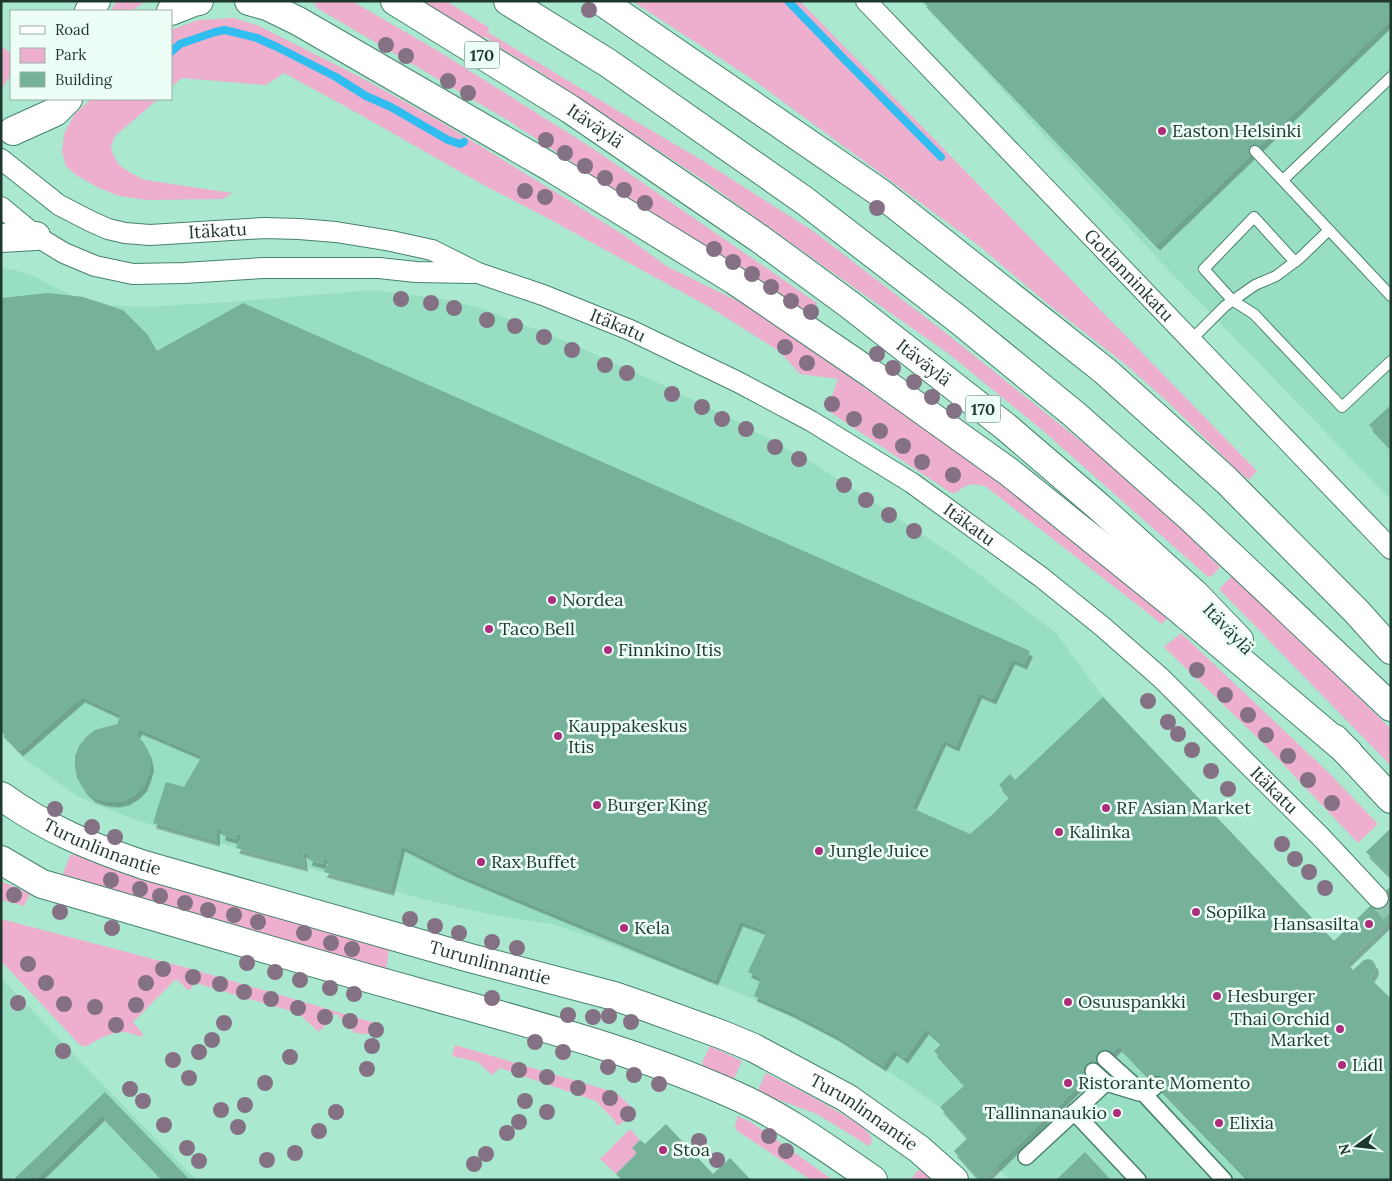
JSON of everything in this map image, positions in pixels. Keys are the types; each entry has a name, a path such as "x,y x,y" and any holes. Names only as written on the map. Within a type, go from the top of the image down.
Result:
{"main road":[{"path":"172,10 199,1"},
{"path":"249,1 267,6 298,21 552,168 734,280 1009,472 1178,608 1348,752"},
{"name":"Itäväylä","path":"395,1 570,110 760,238 850,305 998,421 1098,506 1195,594 1348,752 1391,800"},
{"path":"508,1 608,63 805,201 960,320 1074,414 1191,518 1391,707"},
{"path":"601,1 879,192 1106,371 1226,480 1357,612 1391,650"},
{"path":"7,137 29,100"},
{"path":"7,137 55,112 67,100"},
{"path":"1,238 36,236"},
{"name":"Turunlinnantie","path":"1,796 64,834 98,849 144,865 461,955 614,996 746,1045 847,1098 919,1149 954,1180"},
{"path":"1,860 42,884 573,1036 647,1060 733,1094 763,1109 811,1138 873,1180"}],"street":[{"name":"Gotlanninkatu","path":"866,1 1391,549"},
{"name":"Itäkatu","path":"1,160 60,205 90,222 125,233 150,235 264,228 299,229 336,232 432,250 478,273 543,294 630,330 738,382 811,421 912,483 1041,577 1123,644 1320,836 1378,898"},
{"name":"Itäkatu","path":"1,207 36,236 64,253 95,266 133,274 263,268 379,268 416,272 478,273"},
{"path":"1105,1059 1145,1095 1224,1180"},
{"path":"1093,1070 1106,1083 1145,1095"},
{"path":"1030,1162 1037,1147 1106,1083"},
{"path":"1145,1095 1157,1085"},
{"path":"1074,1112 1138,1180"}],"lane":[{"path":"1283,180 1391,77"},
{"path":"1256,151 1391,296"},
{"path":"1295,262 1254,217 1204,269 1232,300 1254,314 1342,407 1391,361"},
{"path":"1191,340 1232,300 1255,285 1276,276 1295,262 1329,230"}],"shaded area":[{"path":"920,1 1391,1 1391,500 1162,263"},
{"name":"Kauppakeskus Itis","path":"1,268 34,276 71,295 109,305 142,307 230,302 373,290 450,300 483,309 515,321 654,381 728,417 813,463 861,494 956,557 1056,633 1103,697 1334,941 1329,946 1353,970 1364,960 1368,959 1375,964 1376,968 1370,978 1391,999 1391,1180 1010,1180 997,1167 983,1180 980,1180 954,1151 968,1137 940,1107 849,1046 770,1006 712,982 553,924 498,916 426,900 139,821 76,795 26,760 1,736"},
{"path":"1,978 78,1059 196,1180 1,1180"}],"green space":[{"path":"117,1 146,1 133,10 111,10"},
{"path":"313,1 352,1 438,51 592,148 817,303 810,318 509,121 317,8"},
{"path":"420,1 446,1 488,27 489,33 700,159 813,231 942,330 1092,450 1187,534 1220,567 1211,577 1207,576 1041,429 949,354 709,184 537,70 489,41 487,37 483,38"},
{"path":"632,1 800,1 1257,471 1249,480 1240,473 1170,404 1125,364 1048,304 978,245 755,81"},
{"path":"234,18 259,26 358,76 438,120 565,198 625,236 668,267 746,305 992,476 1049,519 1168,618 1162,624 985,486 969,485 956,493 951,493 827,410 838,379 800,374 779,351 711,308 480,183 284,73 266,85 182,78 172,86 172,30 198,20"},
{"path":"1,46 10,52 10,76 1,90"},
{"path":"90,100 157,100 115,136 111,146 118,164 145,180 232,193 223,199 147,200 119,196 99,188 76,175 66,166 62,152 64,134 74,115"},
{"path":"1233,575 1391,729 1391,766 1219,589"},
{"path":"1181,633 1329,773 1378,824 1358,843 1265,745 1164,647"},
{"path":"71,854 389,950 386,970 62,876"},
{"path":"1,881 30,894 24,906 1,900"},
{"path":"1,919 195,970 382,1025 381,1035 355,1033 336,1013 319,1032 298,1013 195,983 189,991 176,979 133,1022 143,1034 142,1037 120,1032 104,1036 85,1047 79,1044 1,961"},
{"path":"455,1045 614,1092 635,1111 618,1126 596,1101 500,1068 492,1075 478,1062 452,1056"},
{"path":"710,1046 742,1061 733,1081 704,1068 702,1063"},
{"path":"766,1073 855,1122 872,1139 871,1144 868,1146 817,1114 757,1092"},
{"path":"738,1116 751,1122 833,1180 811,1180 736,1130 735,1125"},
{"path":"630,1129 640,1140 632,1148 637,1153 616,1174 600,1159"},
{"path":"922,1170 933,1180 911,1180 917,1171"}],"building":[{"name":"Easton Helsinki","path":"923,1 1391,1 1391,20 1157,245"},
{"name":"Kauppakeskus Itis","path":"48,293 83,297 123,310 147,334 157,351 243,303 1030,651 1024,664 1012,659 993,699 979,693 956,746 943,740 912,808 970,834 1010,797 999,785 1010,774 1015,780 1103,697 1334,941 1391,886 1391,920 1346,963 1353,970 1364,960 1372,960 1376,968 1370,978 1391,999 1391,1180 1249,1180 1119,1046 983,1180 980,1180 954,1151 968,1138 940,1107 965,1085 934,1051 942,1043 926,1029 905,1058 894,1050 883,1066 835,1035 791,1012 754,996 761,978 748,972 767,931 740,921 715,980 454,872 402,846 391,890 324,872 330,861 324,858 323,864 309,860 310,855 303,852 305,866 236,848 243,836 237,834 236,839 222,835 223,830 217,828 217,841 153,823 166,782 184,787 202,756 139,729 136,735 144,743 151,765 144,786 126,800 116,802 104,801 93,797 84,789 77,778 75,756 79,746 86,737 95,730 117,724 121,715 82,697 20,751 1,731 1,298"},
{"path":"1391,405 1391,448 1369,425"},
{"name":"Hansasilta","path":"1391,828 1391,877 1366,852"},
{"path":"105,1092 190,1180 164,1180 102,1115 35,1180 13,1180"},
{"name":"Stoa","path":"666,1124 713,1174 730,1158 751,1180 622,1180 616,1174 637,1153 632,1148 640,1140 645,1144"},
{"path":"1085,1152 1111,1180 1056,1180"}],"waterway":[{"path":"788,1 941,157"},
{"path":"172,51 180,44 225,30 257,38 336,77 366,96 391,107 448,140 460,144 464,142"}],"tunnel":[{"path":"1378,898 1391,913"}],"place":[{"name":"Easton Helsinki","path":"1162,131"},
{"name":"Nordea","path":"552,600"},
{"name":"Taco Bell","path":"489,629"},
{"name":"Finnkino Itis","path":"608,650"},
{"name":"Kauppakeskus Itis","path":"558,736"},
{"name":"Burger King","path":"597,805"},
{"name":"RF Asian Market","path":"1106,808"},
{"name":"Kalinka","path":"1059,832"},
{"name":"Jungle Juice","path":"819,851"},
{"name":"Rax Buffet","path":"481,862"},
{"name":"Sopilka","path":"1196,912"},
{"name":"Hansasilta","path":"1369,924"},
{"name":"Kela","path":"624,928"},
{"name":"Hesburger","path":"1217,996"},
{"name":"Osuuspankki","path":"1068,1002"},
{"name":"Thai Orchid Market","path":"1340,1029"},
{"name":"Lidl","path":"1342,1065"},
{"name":"Ristorante Momento","path":"1068,1083"},
{"name":"Tallinnanaukio","path":"1117,1113"},
{"name":"Elixia","path":"1219,1123"},
{"name":"Stoa","path":"663,1150"}]}
